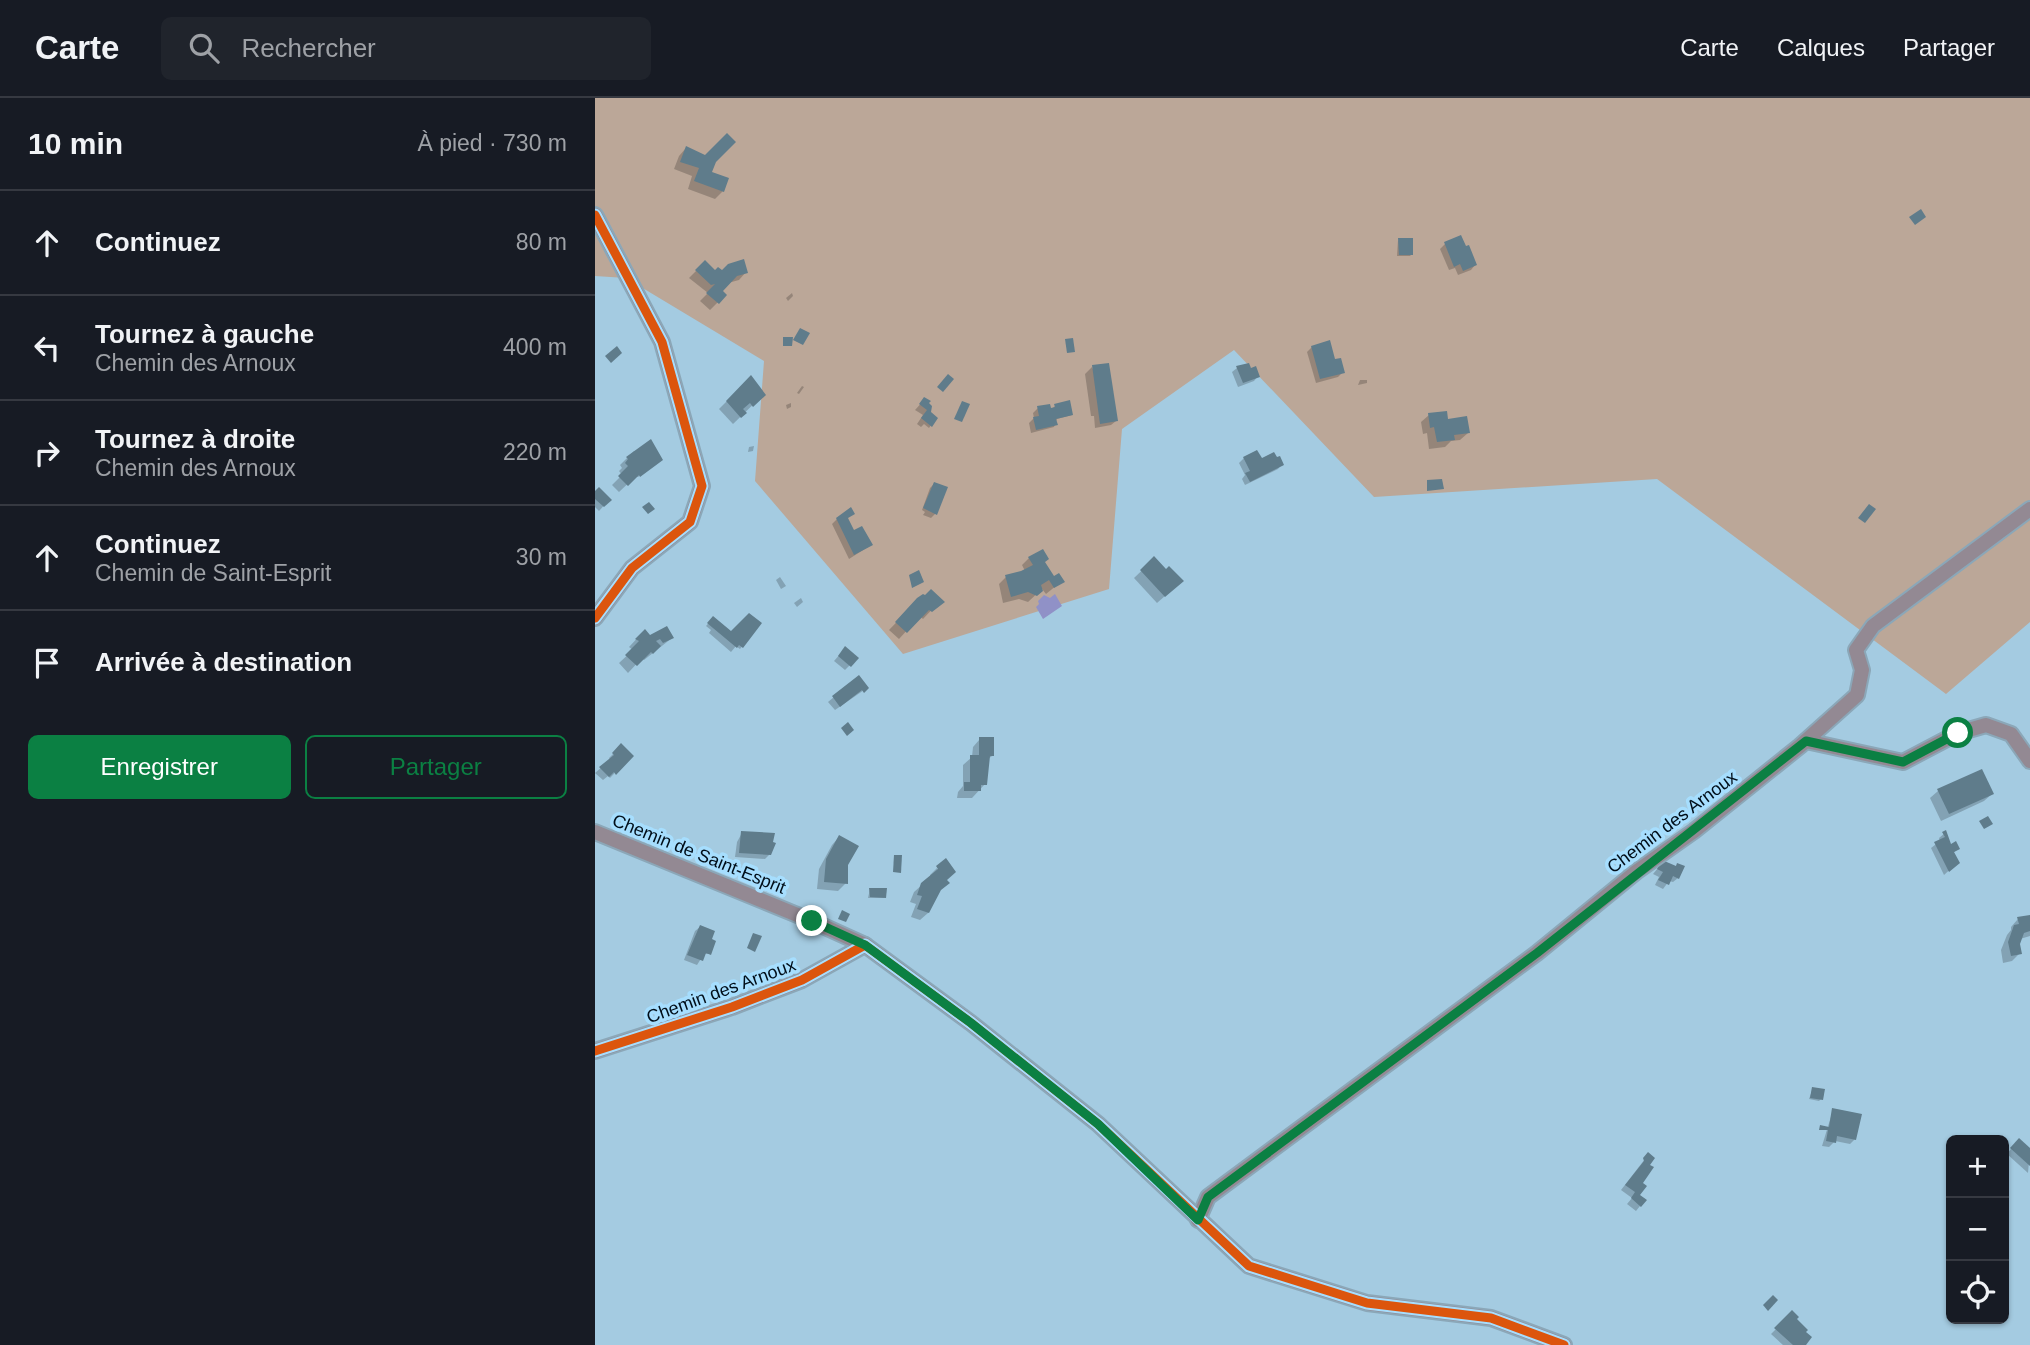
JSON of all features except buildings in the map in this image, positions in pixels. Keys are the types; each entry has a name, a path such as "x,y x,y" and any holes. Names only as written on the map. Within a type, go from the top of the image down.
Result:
{"street":[{"path":"595,215 662,342 702,486 690,522 632,568 595,618"},
{"name":"Chemin des Arnoux","path":"1198,1220 1208,1197 1537,953 1806,741 1857,695 1862,670 1856,650 1873,626 2030,509"},
{"path":"1806,741 1903,762 1958,733 1986,725 2011,734 2030,761"},
{"name":"Chemin de Saint-Esprit","path":"595,832 865,945"},
{"path":"865,945 971,1023 1098,1124 1249,1266 1367,1303 1491,1318 1564,1345"},
{"name":"Chemin des Arnoux","path":"595,1051 732,1007 802,980 865,945"}],"shaded area":[{"path":"595,98 2030,98 2030,622 1946,694 1657,479 1374,497 1234,350 1122,429 1109,589 903,654 755,481 764,361 626,278 595,276"}],"water":[{"path":"1055,594 1062,606 1043,619 1036,607 1038,601 1044,595 1050,598"}],"cycle path":[{"path":"595,215 662,342 702,486 690,522 632,568 595,618"},
{"path":"595,1051 732,1007 802,980 865,945 971,1023 1098,1124 1249,1266 1367,1303 1491,1318 1564,1345"}],"route":[{"path":"812,921 865,945 971,1023 1098,1124 1198,1220 1208,1197 1537,953 1636,872 1693,831 1806,741 1903,762 1958,733"}]}
